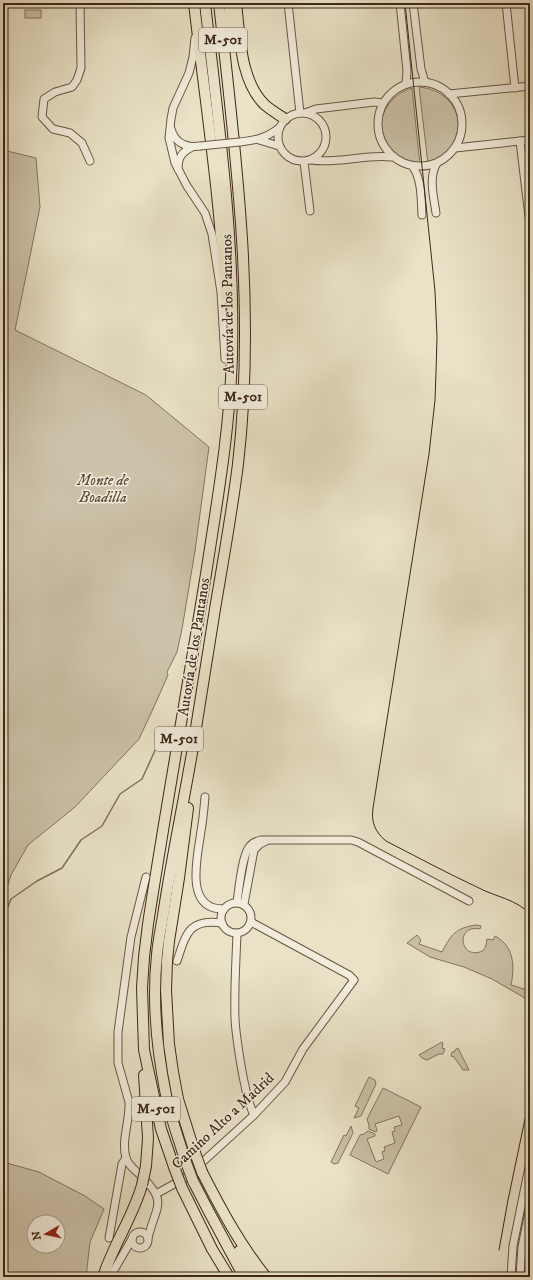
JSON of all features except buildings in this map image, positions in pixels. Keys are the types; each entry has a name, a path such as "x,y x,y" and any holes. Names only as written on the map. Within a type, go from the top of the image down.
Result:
{"highway":[{"name":"Autovía de los Pantanos","path":"205,3 226,197 231,259 232,358 223,466 148,924 142,988 144,1050 161,1129 182,1188 228,1277"},
{"name":"Autovía de los Pantanos","path":"219,3 240,196 244,257 246,357 242,420 238,464 226,548 157,956 155,998 157,1033 166,1096 172,1120 193,1181 244,1277"},
{"path":"228,77 230,3"},
{"path":"236,3 245,70 250,84 282,124"},
{"path":"194,7 224,260 226,298 226,430"},
{"path":"192,752 193,763 167,961 166,990 173,1072 178,1099 211,1197 225,1226 254,1277"},
{"path":"103,1277 136,1203 146,1166 148,1148 142,1062 144,1050"},
{"path":"202,1172 236,1236 266,1277"}],"street":[{"path":"80,3 81,68 77,80 72,87 55,92 44,99 42,117 53,129 70,133 82,143 90,161"},
{"path":"288,3 302,113"},
{"path":"400,3 407,71 406,84"},
{"path":"413,3 421,69 425,82"},
{"path":"506,3 515,88"},
{"path":"194,7 195,40 193,56 189,73 170,118 169,138 171,150 178,171 205,214 212,234 221,292 225,359"},
{"path":"425,82 438,86 449,94 458,106 462,120 461,135 455,148 447,157 437,163 425,167 413,167 402,163 392,156 382,145 378,132 378,117 382,103 392,92 406,84 425,82"},
{"path":"449,94 530,86"},
{"path":"170,127 177,141 192,147 259,140 271,134 292,115 316,109 374,102 382,103"},
{"path":"302,113 317,118 323,125 326,137 324,147 319,155 307,161"},
{"path":"282,124 278,137 279,146 287,155 298,161 322,162 392,156"},
{"path":"259,140 279,146"},
{"path":"455,148 530,140"},
{"path":"520,141 530,225"},
{"path":"178,171 180,156 192,147"},
{"path":"307,161 310,211"},
{"path":"436,213 432,178 433,170 437,163"},
{"path":"413,167 417,172 422,215"},
{"path":"205,797 195,873 197,889 203,901 209,906 216,909 224,909"},
{"path":"240,903 254,850 260,844 268,840 352,840 420,874 469,901"},
{"path":"118,1262 129,1253 146,1245 158,1206 156,1194 150,1184 130,1166 126,1158 125,1142 129,1102 118,1063 118,1032 131,937 146,877"},
{"path":"240,903 248,908 251,914 251,922 249,927 244,931 237,933 227,930 222,923 221,916 224,909 229,904 240,903"},
{"name":"Camino Alto a Madrid","path":"156,1194 185,1178 254,1115 285,1082 303,1049 354,980 349,974 251,922"},
{"path":"177,961 185,937 193,927 202,923 222,923"},
{"path":"237,933 235,1020 245,1086 254,1115"},
{"path":"109,1238 122,1164 126,1158"},
{"path":"511,1277 513,1246 530,1162"},
{"path":"520,1277 522,1247 530,1207"},
{"path":"110,1277 134,1234 150,1223 156,1215"},
{"path":"140,1231 146,1234 148,1238"},
{"path":"132,1239 133,1244 139,1248"}],"green space":[{"path":"25,10 41,10 41,18 25,18"},
{"path":"419,87 435,91 447,99 454,109 458,121 457,134 452,146 442,157 428,164"},
{"path":"412,88 420,165 404,161 392,152 385,143 381,132 385,111 391,101 400,94"},
{"name":"Monte de Boadilla","path":"3,150 36,158 40,207 15,330 146,395 209,447 195,551 182,629 177,652 167,672 168,675 153,709 139,739 75,807 28,845 11,875 3,900"},
{"path":"476,925 481,926 480,929 472,929 467,931 463,941 464,946 473,953 480,952 485,949 487,939 493,940 495,936 501,940 506,945 512,957 513,971 511,985 530,991 530,1001 492,979 464,967 430,957 407,943 417,935 421,940 419,944 442,952 454,933 463,928"},
{"path":"442,1042 442,1048 445,1049 443,1054 439,1054 427,1060 419,1055"},
{"path":"458,1048 469,1070 463,1070 454,1057 451,1056 452,1052"},
{"path":"369,1077 375,1080 376,1084 361,1116 354,1118 359,1108 355,1106"},
{"path":"383,1088 421,1107 388,1174 350,1155 360,1135 368,1131 375,1134 375,1136 367,1139 376,1162 384,1159 382,1152 385,1151 384,1147 395,1143 392,1132 395,1131 394,1127 402,1125 399,1116 375,1124 377,1130 376,1132 369,1129 367,1119"},
{"path":"351,1126 353,1133 338,1163 334,1164 331,1162 344,1135 346,1136"},
{"path":"3,1162 39,1172 85,1196 104,1209 90,1242 86,1277 3,1277"}],"waterway":[{"path":"3,919 11,899 37,881 62,868 81,840 102,826 120,794 142,779 157,746"}],"tram line":[{"path":"405,3 435,291 437,337 435,400 429,454 373,808 373,822 379,834 386,841 485,891 519,905 530,914"},
{"path":"499,1250 530,1095"}]}
